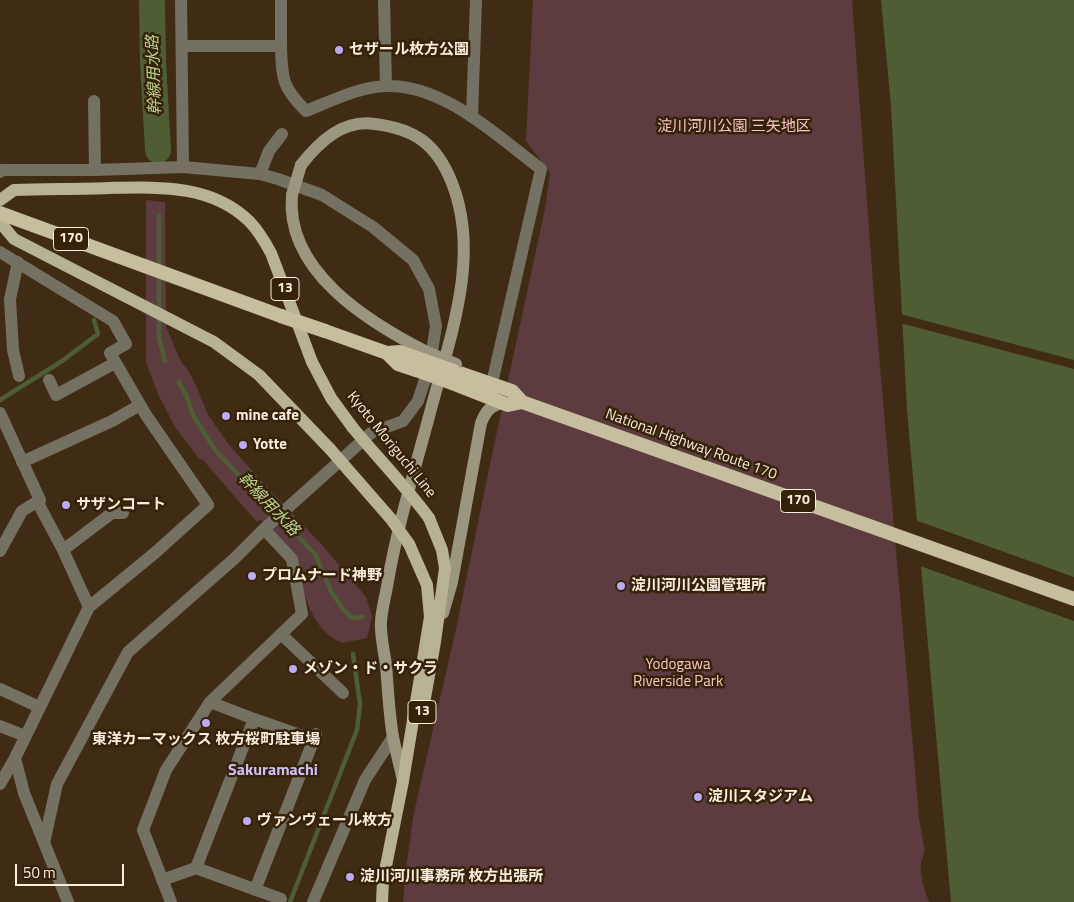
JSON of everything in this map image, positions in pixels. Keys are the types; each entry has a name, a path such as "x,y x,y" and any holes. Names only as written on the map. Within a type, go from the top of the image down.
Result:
{"highway":[{"name":"National Highway Route 170","path":"0,212 142,266 387,353 398,364 421,360 456,373 492,383 512,391 511,403"},
{"name":"National Highway Route 170","path":"456,373 511,403 1074,600"}],"main road":[{"path":"403,781 393,737 381,622 392,556 459,301 464,244 462,217 456,192 446,166 432,147 414,134 392,126 370,123 352,125 331,134 312,151 301,165 292,195 290,211 298,242 308,260 326,282 421,360 456,373"},
{"name":"Kyoto Moriguchi Line","path":"0,200 14,190 179,189 198,192 215,198 250,221 262,236 271,252 312,362 331,398 353,428 412,495 429,518 442,550 445,568 435,642 418,736 403,781"},
{"name":"Kyoto Moriguchi Line","path":"0,222 14,239 214,342 259,376 330,449 391,519 409,544 427,585 430,617 403,781 384,881 382,902"},
{"path":"435,642 452,582 481,423 486,411 491,406 511,403"}],"street":[{"path":"181,0 182,167"},
{"path":"281,0 282,73 290,95 303,115 361,90 386,86 412,88 441,99 472,117 541,169 492,383"},
{"path":"384,0 386,86"},
{"path":"472,117 476,0"},
{"path":"182,46 281,46"},
{"path":"94,101 96,170"},
{"path":"260,174 269,152 282,134"},
{"path":"0,172 2,170 96,170 182,167 260,174 278,179 322,195 373,227 413,260 429,289 436,326 430,364 418,401 404,421 371,433 289,506 234,559 128,652 57,784 44,842"},
{"path":"0,252 114,320 126,344 110,353 140,405 208,505 156,552 89,607 16,758 0,784"},
{"path":"18,262 10,299 13,350 19,376"},
{"path":"48,380 56,395 115,362"},
{"path":"22,462 112,421 140,405"},
{"path":"0,413 5,436 22,462 40,500 39,505 63,550 89,607"},
{"path":"0,551 22,511 40,500"},
{"path":"63,550 112,513 123,513"},
{"path":"171,902 143,830 166,770 210,702 302,614 292,559 264,529"},
{"path":"281,634 343,693"},
{"path":"0,689 39,708"},
{"path":"210,702 254,719 315,737 255,890"},
{"path":"196,868 254,719"},
{"path":"0,726 25,736"},
{"path":"313,902 365,780 393,737"},
{"path":"16,758 24,793 68,902"},
{"path":"162,880 196,868 281,900"}],"green space":[{"name":"Yodogawa Riverside Park","path":"533,0 852,0 874,296 919,817 924,850 921,873 929,902 403,902 413,817 456,629 545,209 550,173 526,141"},
{"path":"146,200 165,202 166,327 181,362 188,370 208,415 230,446 322,545 366,597 372,617 367,638 342,643 324,631 313,615 295,570 276,539 260,519 257,522 202,459 200,460 175,427 158,394 146,362"}],"shaded area":[{"path":"881,0 1074,0 1074,902 951,902 907,410 891,106"}],"pier":[{"path":"900,314 1074,360 1074,369 900,323"},
{"path":"915,520 1074,577 1074,621 920,566"}],"waterway":[{"name":"幹線用水路","path":"152,0 153,63 158,150"},
{"name":"幹線用水路","path":"159,215 159,338 165,361"},
{"path":"0,400 62,361 98,334 94,320"},
{"name":"幹線用水路","path":"179,382 187,397 193,415 215,450 315,554 331,591 342,608 352,618 363,617"},
{"name":"幹線用水路","path":"290,902 357,730 360,704 353,654"}],"place":[{"name":"セザール枚方公園","path":"339,50"},
{"name":"mine cafe","path":"226,416"},
{"name":"Yotte","path":"243,445"},
{"name":"サザンコート","path":"66,505"},
{"name":"プロムナード神野","path":"252,576"},
{"name":"淀川河川公園管理所","path":"621,586"},
{"name":"メゾン・ド・サクラ","path":"293,669"},
{"name":"東洋カーマックス 枚方桜町駐車場","path":"206,723"},
{"name":"淀川スタジアム","path":"698,797"},
{"name":"ヴァンヴェール枚方","path":"247,821"},
{"name":"淀川河川事務所 枚方出張所","path":"350,877"}],"district":[{"name":"Sakuramachi","path":"273,771"}],"park label":[{"name":"淀川河川公園 三矢地区","path":"734,127"}]}
